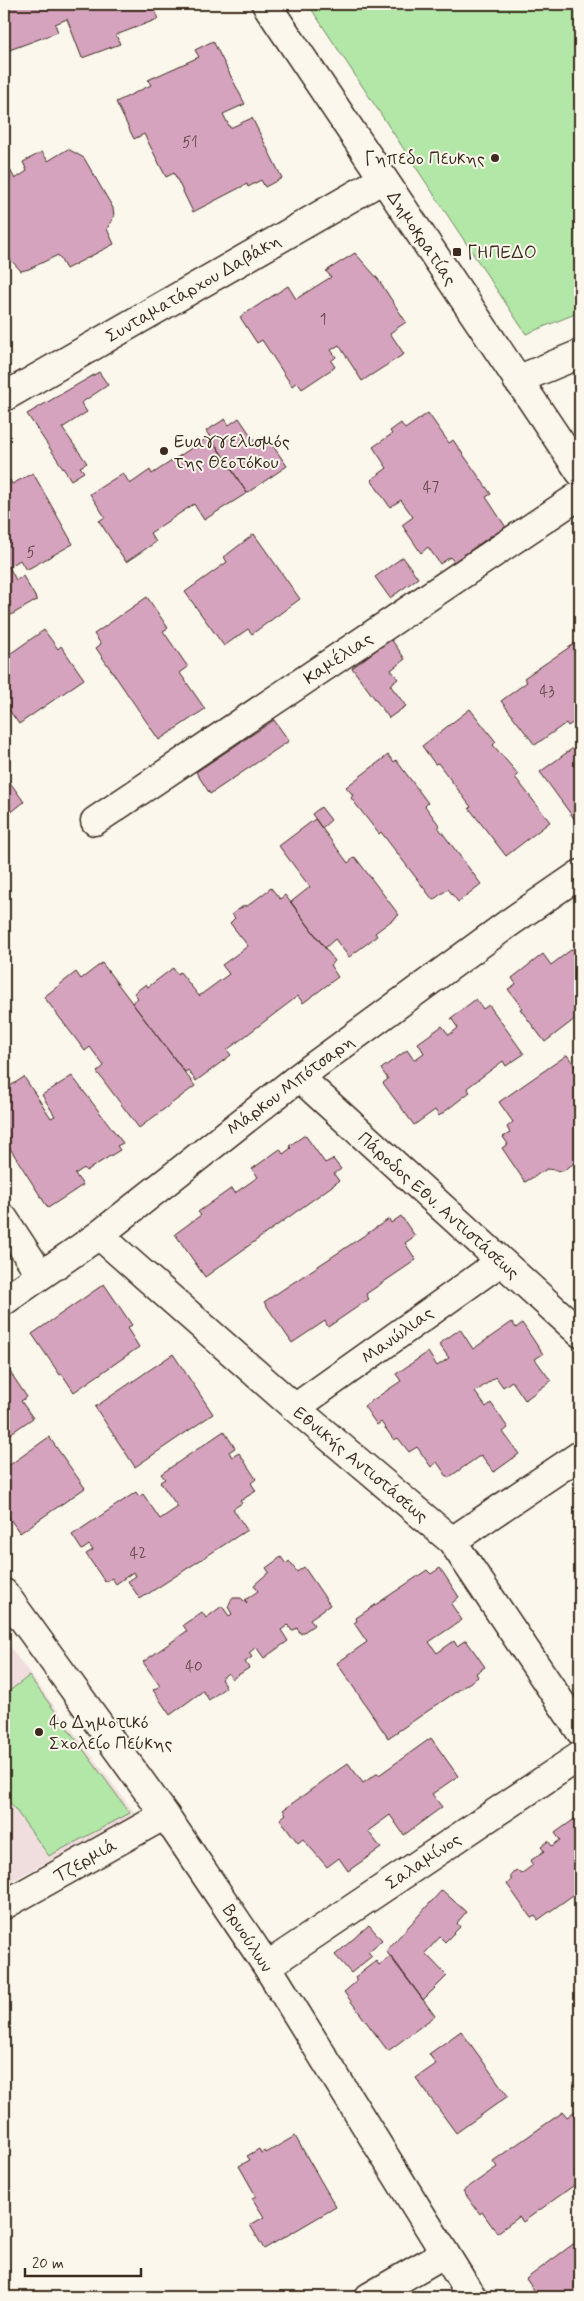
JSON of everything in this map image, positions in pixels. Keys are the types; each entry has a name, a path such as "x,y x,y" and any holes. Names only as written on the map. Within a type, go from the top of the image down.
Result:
{"street":[{"name":"Δημοκρατίας","path":"266,4 580,472"},
{"name":"Συνταματάρχου Δαβάκη","path":"4,397 383,179"},
{"path":"517,380 580,354"},
{"name":"Καμέλιας","path":"96,821 580,495"},
{"name":"Μάρκου Μπότσαρη","path":"4,1301 40,1274 99,1235 299,1077 509,923 580,874"},
{"name":"Πάροδος Εθν. Αντιστάσεως","path":"299,1077 580,1333"},
{"path":"4,1219 40,1274"},
{"name":"Εθνικής Αντιστάσεως","path":"99,1235 295,1408 452,1541 580,1731"},
{"name":"Μανώλιας","path":"295,1408 500,1262"},
{"path":"452,1541 580,1455"},
{"name":"Βρυούλων","path":"4,1593 165,1814 267,1966 446,2252 472,2297"},
{"name":"Σαλαμίνος","path":"267,1966 580,1756"},
{"name":"Τζερμιά","path":"4,1905 165,1814"},
{"path":"369,2297 446,2252"}],"shaded area":[{"name":"4o Δημοτικό Σχολείο Πεύκης","path":"10,1647 136,1815 4,1885 4,1648"}],"green space":[{"name":"Γηπεδο Πευκης","path":"308,4 580,4 580,312 526,334"},
{"name":"4o Δημοτικό Σχολείο Πεύκης","path":"29,1676 130,1813 49,1856 4,1794 4,1695"}],"building":[{"path":"4,4 152,4 158,19 116,35 120,44 82,58 67,19 55,24 58,32 4,52"},
{"path":"213,41 245,104 223,114 230,128 252,118 282,178 265,187 261,180 248,187 247,184 193,212 174,173 166,177 144,134 134,139 116,102 151,85 148,80 199,57 195,50"},
{"path":"68,149 84,158 113,208 114,216 107,229 114,244 66,269 58,255 21,271 10,259 4,263 4,159 15,179 27,171 23,162 42,152 48,161"},
{"path":"355,253 378,279 406,322 390,333 404,354 362,381 339,345 331,350 336,357 331,361 335,367 302,389 297,382 292,386 262,340 257,343 240,317 288,286 296,299 331,277 326,271"},
{"path":"99,372 108,385 81,403 87,412 62,428 87,463 80,467 84,472 71,480 27,414"},
{"path":"428,413 449,443 453,440 491,494 486,497 507,529 494,538 492,535 454,562 450,557 440,564 428,547 421,553 402,525 413,517 401,500 390,507 371,480 387,468 373,447 392,434 390,431 401,423 405,429"},
{"path":"239,418 256,443 266,436 287,466 247,493 206,431 225,419 229,425"},
{"path":"210,436 247,493 204,520 194,504 150,533 156,542 126,562 99,521 105,517 90,494 123,473 130,484 150,470 152,474"},
{"path":"33,473 73,544 26,570 20,560 9,567 16,580 23,576 37,600 4,619 4,483 10,480 12,484"},
{"path":"254,534 300,599 252,634 248,629 224,646 185,592 227,562 224,557"},
{"path":"403,557 418,578 390,598 375,577"},
{"path":"147,597 168,628 163,631 188,667 180,673 205,709 159,740 96,648 101,644 94,634"},
{"path":"44,630 58,649 61,646 84,679 19,724 9,710 4,714 4,658"},
{"path":"391,639 405,659 391,670 398,679 390,685 406,706 389,718 352,668"},
{"path":"580,640 580,718 568,726 566,723 535,745 501,701 527,682 524,678"},
{"path":"470,709 496,742 493,745 518,774 515,777 550,822 506,856 469,808 471,807 438,763 435,764 422,746"},
{"path":"274,720 289,741 210,794 196,772"},
{"path":"580,743 580,822 578,824 540,772"},
{"path":"388,755 394,762 396,760 428,803 425,806 439,825 438,827 481,884 458,902 448,889 433,900 381,832 379,834 351,798 353,795 346,787"},
{"path":"4,774 24,802 4,818"},
{"path":"321,807 331,820 322,828 312,814"},
{"path":"315,819 348,863 355,857 399,915 375,933 377,936 349,957 335,939 325,948 291,902 310,887 279,846"},
{"path":"271,888 280,899 285,895 335,961 330,965 338,977 303,1003 298,996 227,1050 231,1055 196,1081 188,1070 185,1072 132,1003 138,998 134,993 146,984 148,987 173,968 177,974 180,972 199,996 229,974 222,965 248,946 230,923 235,918 232,914 245,905 246,907"},
{"path":"580,943 580,1015 545,1042 520,1009 522,1008 508,989 516,984 512,978 543,954 551,965"},
{"path":"102,963 195,1086 139,1128 97,1072 104,1066 90,1047 85,1051 44,997 76,972 81,979"},
{"path":"476,999 483,1009 489,1005 524,1054 506,1066 503,1061 467,1088 470,1092 439,1116 435,1110 414,1125 383,1083 388,1079 381,1069 407,1050 414,1060 424,1053 418,1043 442,1026 449,1035 458,1028 451,1018"},
{"path":"567,1055 577,1069 580,1067 580,1159 563,1171 547,1169 525,1182 502,1148 508,1144 503,1137 510,1133 507,1127 513,1122 499,1102"},
{"path":"72,1076 123,1143 117,1146 120,1150 86,1171 84,1168 75,1174 83,1185 48,1208 4,1139 4,1090 24,1077 51,1118 55,1116 42,1095"},
{"path":"305,1135 325,1163 333,1159 341,1169 334,1174 339,1181 205,1277 175,1234 201,1215 198,1212 232,1188 235,1193 258,1177 252,1169 280,1149 283,1154 291,1148 289,1146"},
{"path":"401,1216 415,1236 405,1243 416,1260 366,1294 369,1299 328,1327 325,1321 292,1343 264,1302 389,1219 391,1223"},
{"path":"104,1284 132,1325 127,1328 139,1347 74,1392 32,1334"},
{"path":"512,1322 516,1328 522,1323 543,1354 535,1359 551,1381 525,1400 512,1381 503,1387 496,1377 475,1392 486,1407 491,1403 508,1428 503,1432 519,1454 494,1472 481,1455 448,1478 437,1462 431,1467 417,1447 409,1452 398,1438 394,1440 381,1422 377,1425 364,1406 401,1381 396,1374 428,1352 437,1366 449,1358 439,1344 460,1329 473,1349"},
{"path":"173,1354 213,1414 135,1467 95,1407"},
{"path":"4,1363 27,1397 21,1401 33,1418 4,1438"},
{"path":"224,1431 235,1448 229,1452 232,1457 239,1453 256,1479 251,1483 256,1491 240,1501 242,1503 233,1509 247,1530 140,1599 128,1581 136,1576 133,1572 116,1584 112,1578 105,1582 86,1554 93,1550 89,1545 82,1550 72,1535 136,1492 139,1497 143,1494 160,1519 178,1507 160,1482 165,1479 161,1474"},
{"path":"49,1437 85,1488 20,1533 4,1511 4,1469"},
{"path":"281,1557 286,1564 289,1561 297,1572 304,1567 330,1605 310,1619 314,1625 301,1634 297,1628 292,1631 288,1625 281,1630 288,1641 264,1658 256,1647 249,1653 252,1657 245,1662 249,1668 232,1679 228,1673 221,1679 226,1687 209,1700 203,1691 170,1715 153,1690 160,1686 143,1662 187,1631 183,1625 202,1612 206,1618 222,1606 229,1616 232,1614 228,1607 232,1598 241,1598 247,1604 245,1600 258,1591 254,1585 269,1572 266,1568"},
{"path":"440,1568 459,1597 451,1604 462,1620 429,1642 437,1653 454,1641 457,1646 466,1640 485,1667 476,1673 478,1677 388,1738 337,1663 367,1642 354,1623 357,1621 356,1618 427,1570 431,1574"},
{"path":"431,1738 458,1776 432,1794 442,1807 404,1835 390,1815 368,1831 381,1848 348,1871 339,1858 327,1867 303,1839 298,1843 280,1819 286,1814 283,1810 348,1763 363,1783 378,1773 379,1775"},
{"path":"580,1815 580,1890 538,1920 535,1916 531,1918 507,1884 511,1881 511,1875 516,1870 521,1874 533,1865 530,1861 544,1851 541,1847 548,1841 552,1846 560,1840 555,1833"},
{"path":"442,1890 466,1912 457,1923 460,1927 445,1942 440,1937 425,1953 447,1976 423,2000 386,1951"},
{"path":"369,1925 382,1940 368,1952 372,1956 351,1973 335,1955"},
{"path":"391,1956 435,2016 388,2051 344,1992 357,1981 355,1977 376,1961 379,1965"},
{"path":"461,2031 508,2096 456,2133 416,2078 436,2064 429,2054"},
{"path":"580,2107 580,2181 523,2222 519,2217 497,2233 482,2212 480,2214 463,2191 497,2167 493,2161 563,2112 567,2117"},
{"path":"295,2136 336,2207 264,2249 250,2225 264,2217 252,2198 256,2196 239,2166 250,2160 247,2156 259,2149 261,2153 265,2151 266,2153"},
{"path":"580,2239 580,2297 539,2297 526,2279"}],"place":[{"name":"Γηπεδο Πευκης","path":"495,158"},
{"name":"ΓΗΠΕΔΟ","path":"457,252"},
{"name":"Ευαγγελισμός της Θεοτόκου","path":"164,451"},
{"name":"4o Δημοτικό Σχολείο Πεύκης","path":"39,1732"}]}
